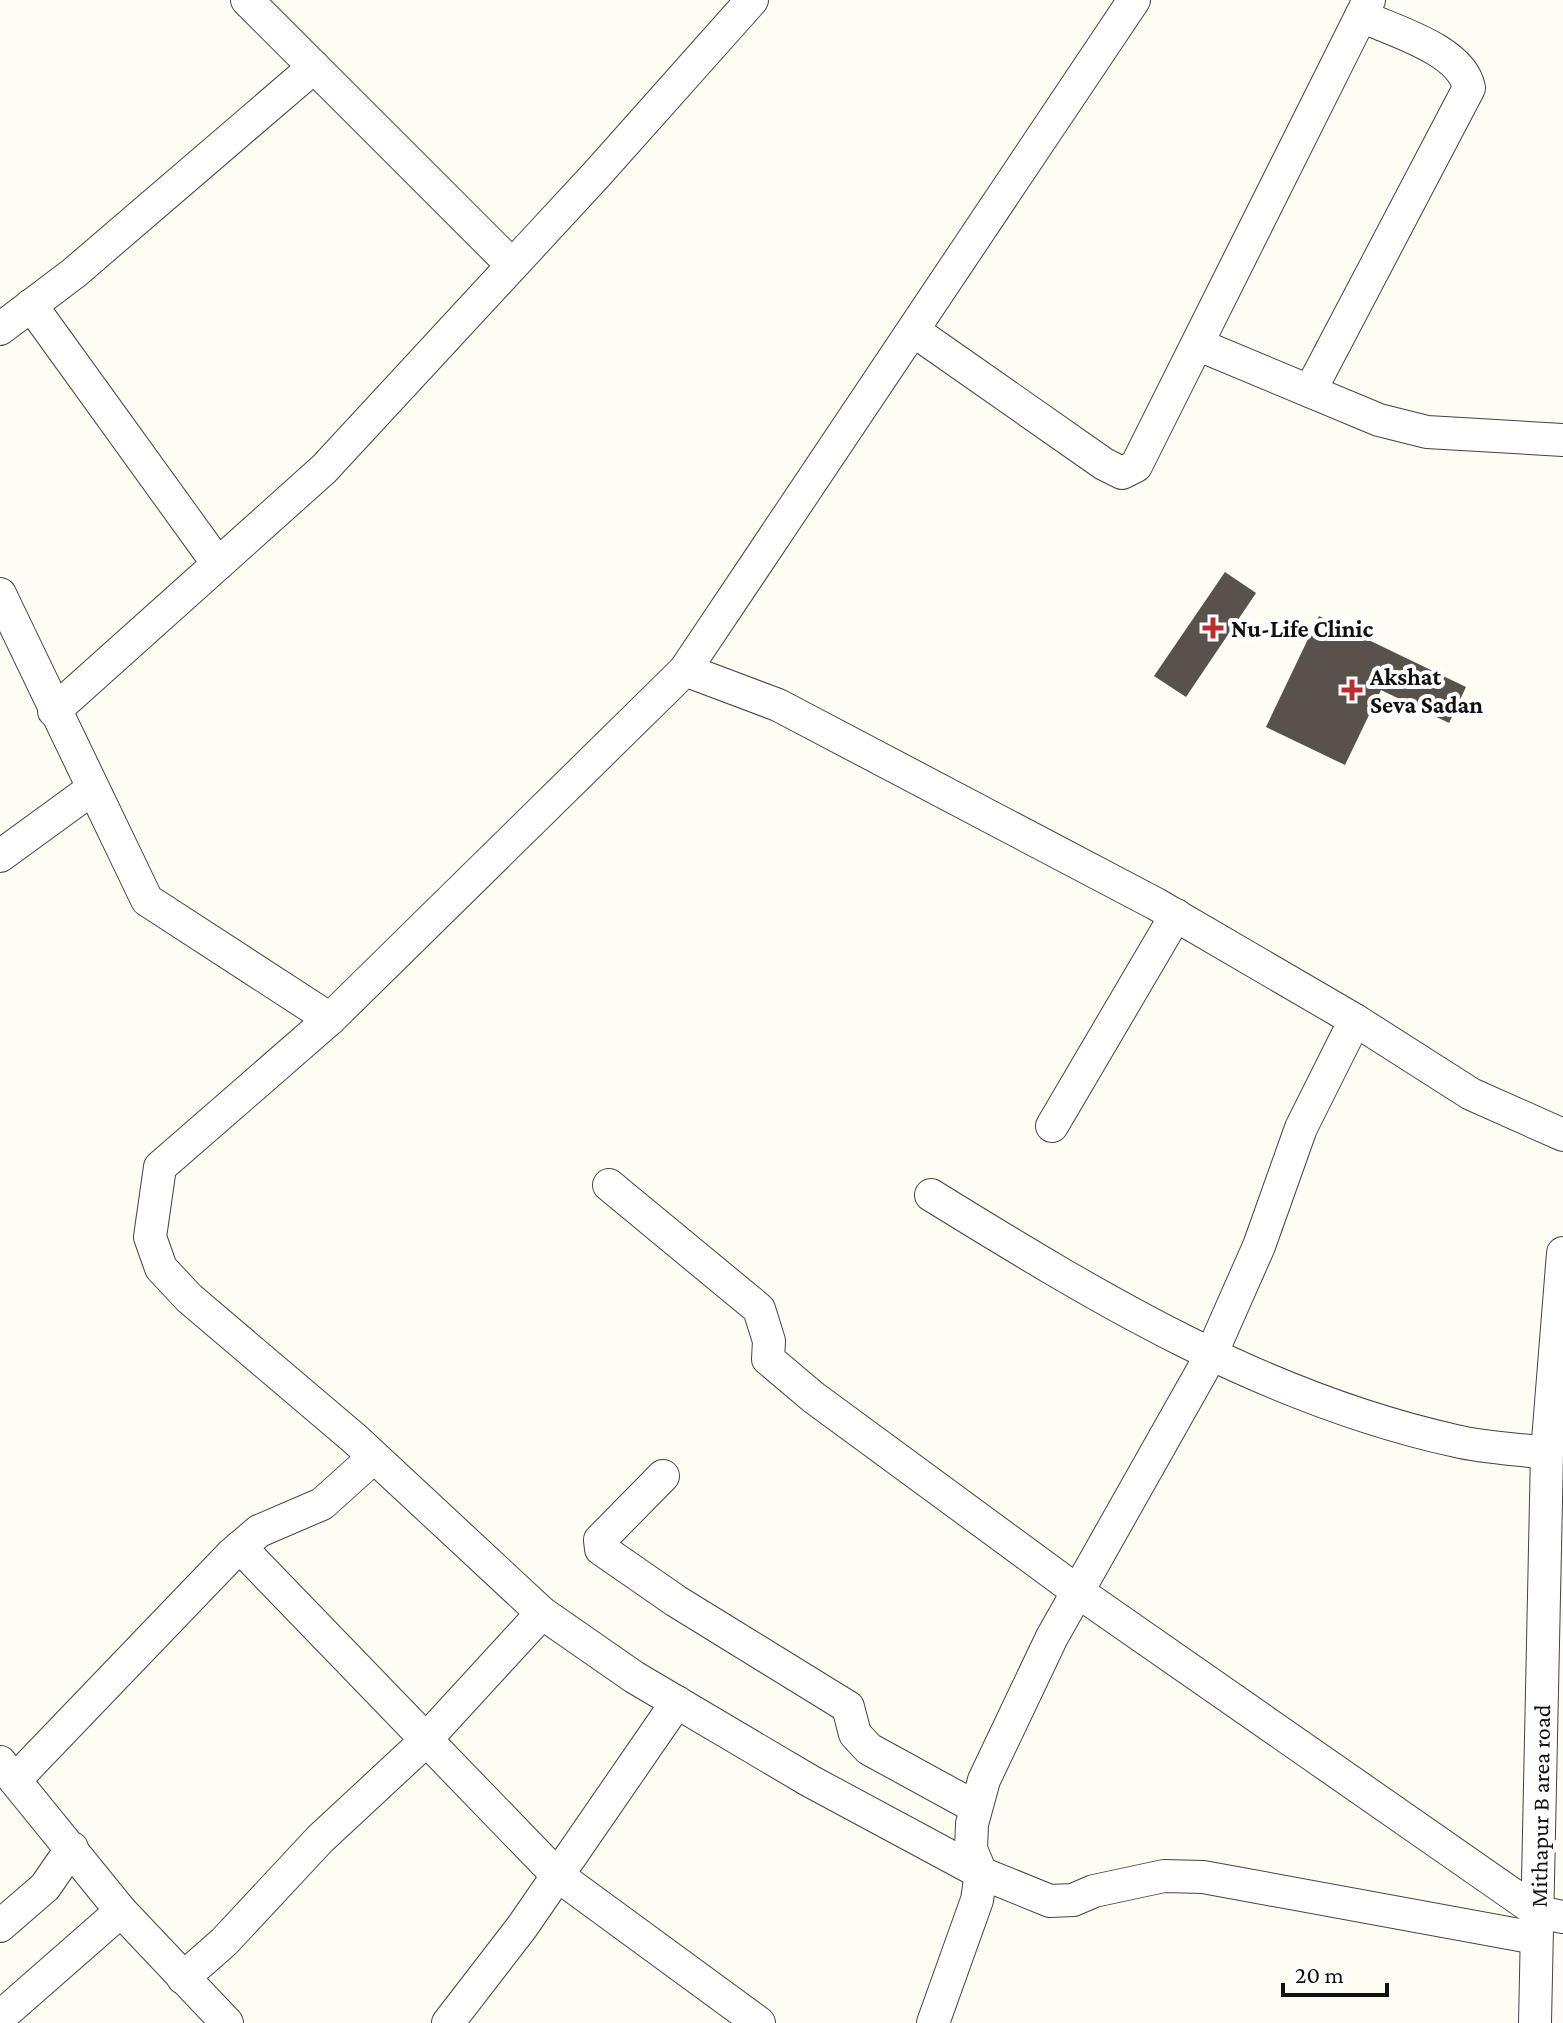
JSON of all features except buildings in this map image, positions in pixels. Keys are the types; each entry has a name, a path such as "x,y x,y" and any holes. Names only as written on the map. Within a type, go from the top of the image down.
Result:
{"street":[{"path":"247,0 512,265"},
{"path":"54,711 324,469 752,0"},
{"path":"1134,0 685,670 330,1019 160,1167 150,1237 161,1268 189,1298 373,1458 542,1613 634,1677 810,1781 981,1873 1050,1901 1073,1900 1094,1891 1164,1876 1237,1880 1546,1923"},
{"path":"914,331 1081,449 1122,473 1136,466 1365,8 1447,56 1466,72 1469,88 1310,391"},
{"path":"0,329 314,67"},
{"path":"31,305 218,564"},
{"path":"1199,345 1379,420 1427,432 1563,440"},
{"path":"0,594 147,900 330,1019"},
{"path":"685,670 778,705 1176,915 1355,1020 1471,1094 1563,1135"},
{"path":"0,856 92,789"},
{"path":"1052,1126 1176,915"},
{"path":"933,2023 977,1900 981,1873 971,1849 975,1807 1012,1718 1077,1591 1210,1357 1259,1246 1301,1128 1355,1020"},
{"path":"609,1185 759,1309 769,1341 768,1359 813,1397 1077,1591 1546,1923"},
{"path":"931,1195 1080,1287 1210,1357 1378,1422 1458,1442 1547,1453"},
{"name":"Mithapur B area road","path":"1535,2023 1546,1923 1547,1453 1563,1253"},
{"path":"227,2023 121,1911 8,1771 240,1547 259,1531 322,1504 373,1458"},
{"path":"663,1476 600,1540 601,1549 676,1601 848,1707 855,1734 869,1749 975,1807"},
{"path":"240,1547 429,1737 557,1875 759,2023"},
{"path":"183,1978 224,1942 320,1839 429,1737 542,1613"},
{"path":"448,2023 557,1875 677,1702"},
{"path":"0,1926 45,1887 72,1848"},
{"path":"0,2017 121,1911"}],"place":[{"name":"Nu-Life Clinic","path":"1213,628"},
{"name":"Akshat Seva Sadan","path":"1352,690"}]}
